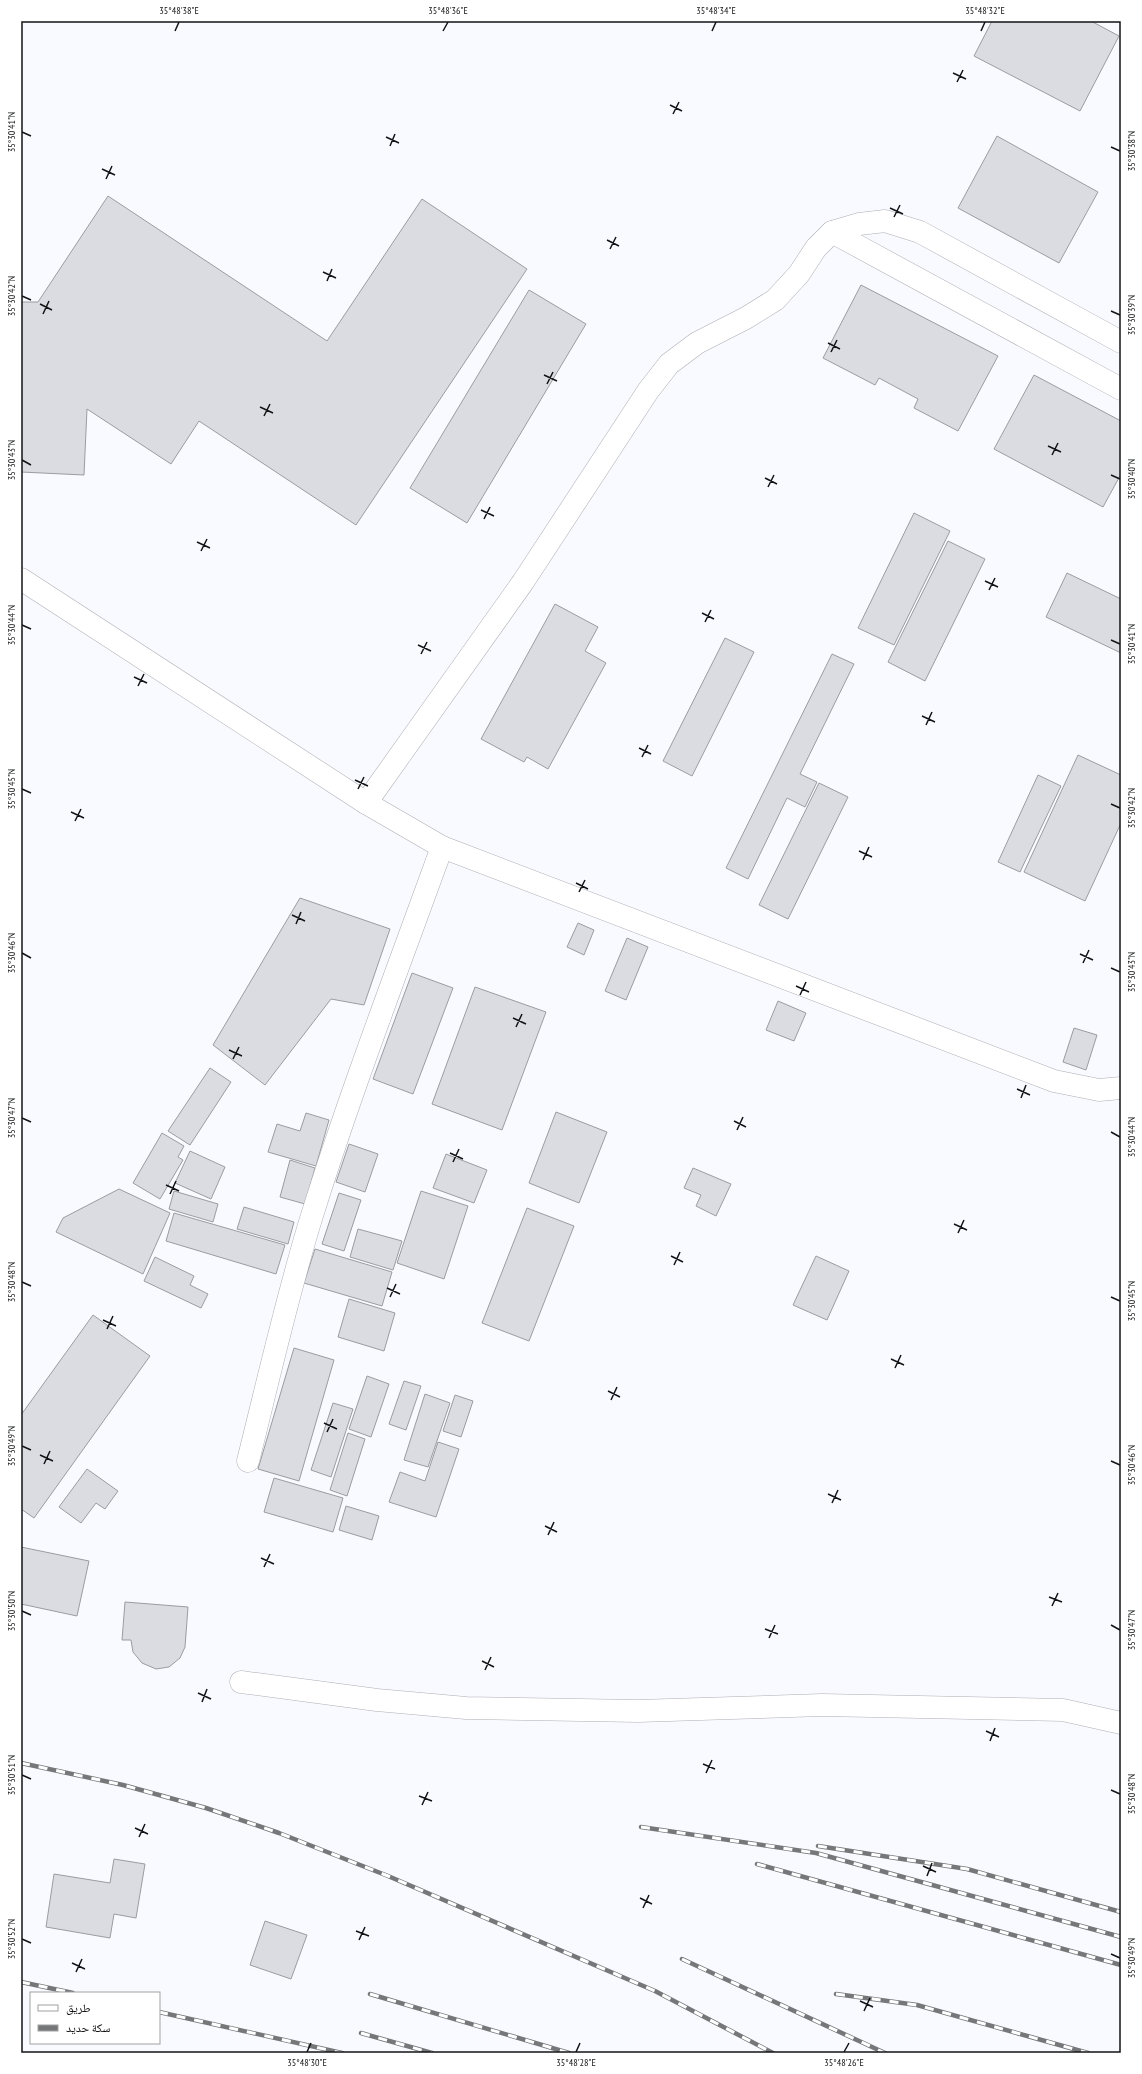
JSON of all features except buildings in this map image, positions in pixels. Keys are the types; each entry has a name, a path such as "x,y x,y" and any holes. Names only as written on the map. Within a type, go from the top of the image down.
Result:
{"street":[{"path":"366,803 523,582 581,496 648,391 669,364 697,343 746,318 775,300 799,274 816,248 832,232 859,224 885,221 920,232 1121,342"},
{"path":"832,232 1121,389"},
{"path":"21,579 366,803 442,846 1054,1081 1099,1090 1121,1088"},
{"path":"248,1461 284,1315 310,1223 351,1101 442,846"},
{"path":"241,1682 377,1700 466,1708 638,1711 822,1705 1063,1710 1121,1723"}],"railway":[{"path":"21,1763 123,1785 206,1808 279,1833 388,1876 655,1991 773,2053"},
{"path":"641,1827 816,1853 1121,1937"},
{"path":"818,1846 967,1869 1121,1912"},
{"path":"757,1864 1121,1965"},
{"path":"682,1959 885,2053"},
{"path":"21,1982 68,1992"},
{"path":"370,1994 569,2053"},
{"path":"836,1994 917,2005 1088,2053"},
{"path":"160,2012 342,2053"},
{"path":"361,2033 432,2053"}]}
